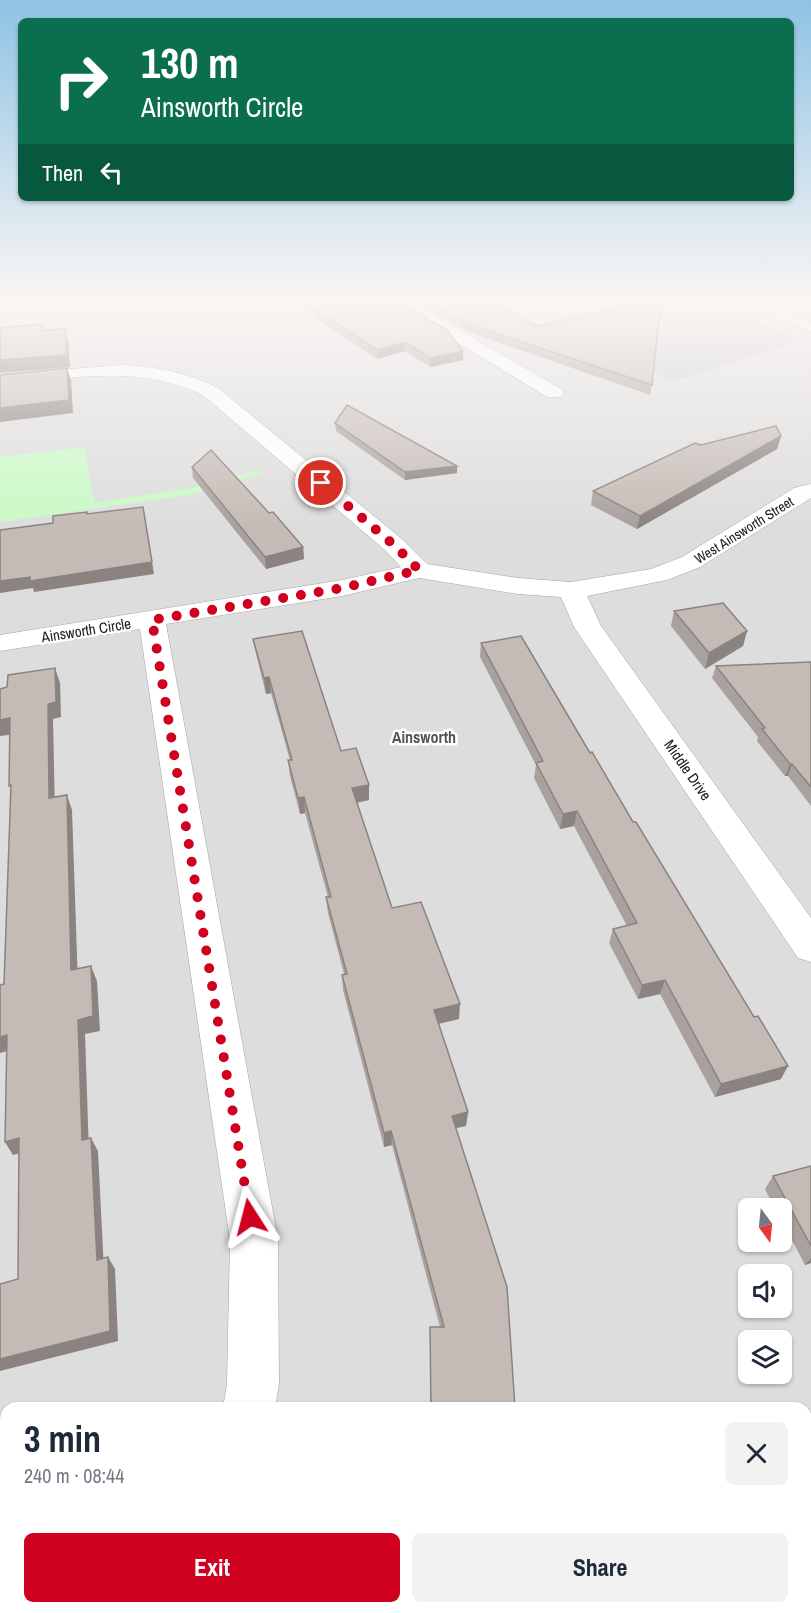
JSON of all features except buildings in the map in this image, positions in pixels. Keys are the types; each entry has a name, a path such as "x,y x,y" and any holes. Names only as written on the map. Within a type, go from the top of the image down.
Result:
{"street":[{"path":"0,381 55,375"},
{"path":"162,375 184,379 211,392 394,545 419,570"},
{"path":"524,375 554,393"},
{"name":"West Ainsworth Street","path":"571,590 658,575 691,562 802,493 811,491"},
{"name":"Ainsworth Circle","path":"0,643 342,588 419,570 519,586 571,590"},
{"name":"Middle Drive","path":"571,590 588,627 811,947"},
{"path":"152,620 254,1240 253,1384 250,1402"}],"shaded area":[{"path":"0,375 811,375 811,1402 0,1402"},
{"path":"658,375 693,375 672,382"}],"green space":[{"path":"85,447 94,503 191,488 259,470 263,473 189,495 0,522 0,457"}],"district":[{"name":"Ainsworth","path":"424,737"}],"route":[{"path":"250,1217 152,620 342,588 419,570 394,545 321,483"}]}
